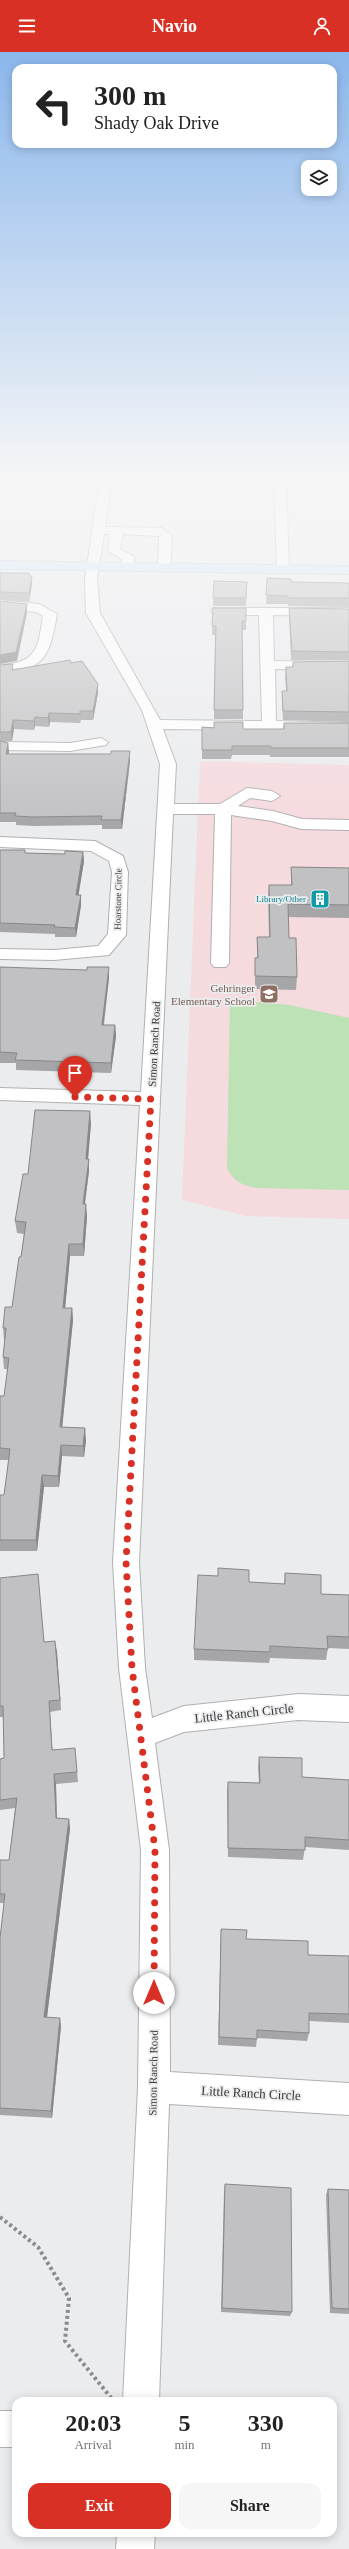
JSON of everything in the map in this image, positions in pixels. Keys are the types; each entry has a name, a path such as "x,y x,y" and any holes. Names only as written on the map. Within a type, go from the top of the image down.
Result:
{"street":[{"name":"Simon Ranch Road","path":"92,596 93,613 156,724 168,764 126,1562 132,1668 155,1850 154,2088 141,2397"},
{"path":"0,604 39,608 50,614 44,648 41,656 31,665 0,669"},
{"path":"214,611 349,612"},
{"path":"266,611 269,726"},
{"path":"268,665 349,666"},
{"path":"156,724 349,727"},
{"path":"0,746 70,747 101,742"},
{"path":"223,809 247,793 272,796"},
{"path":"247,793 273,816"},
{"path":"166,809 223,809 273,816 301,824 349,825"},
{"path":"220,963 223,809"},
{"path":"273,816 284,813 349,814"},
{"name":"Hoarstone Circle","path":"0,842 95,846 118,859 120,872 117,935 103,951 54,955 0,954"},
{"path":"0,1094 151,1099"},
{"name":"Little Ranch Circle","path":"141,1735 192,1718 298,1707 349,1709"},
{"name":"Little Ranch Circle","path":"154,2088 349,2099"},
{"path":"0,2429 12,2430"},
{"path":"135,2549 136,2537"}],"path":[{"path":"0,2217 38,2247 69,2298 65,2341 111,2397"}],"shaded area":[{"name":"Gehringer Elementary School","path":"200,761 349,765 349,1219 246,1216 182,1200"}],"green space":[{"path":"230,1000 290,1005 349,1018 349,1190 257,1188 247,1186 239,1182 230,1173 227,1168"}],"building":[{"path":"213,596 246,596 246,598 213,598"},
{"path":"278,596 349,596 349,598 288,598 288,596"},
{"path":"0,601 27,604 16,652 0,655"},
{"path":"213,608 246,608 246,621 242,621 243,710 214,710 216,626 212,626"},
{"path":"289,608 349,609 349,652 292,651"},
{"path":"70,660 71,663 82,661 98,684 93,711 80,711 80,714 49,713 48,718 35,717 34,721 13,720 11,732 0,732 0,665 13,664 12,670"},
{"path":"349,661 349,712 283,711 282,691 287,691 286,667 293,667 293,662"},
{"path":"214,722 243,722 243,729 284,729 284,723 349,723 349,748 271,748 271,746 232,746 232,750 202,750 202,727 214,728"},
{"path":"0,741 8,743 6,754 111,754 111,751 130,751 121,820 101,820 102,816 33,817 15,816 16,813 0,813"},
{"path":"0,850 25,850 25,853 65,854 65,851 83,852 76,895 81,895 75,928 54,927 55,925 0,923"},
{"path":"291,867 349,868 349,905 288,904 289,938 296,938 297,977 255,976 255,958 258,958 257,937 270,937 269,885 292,885"},
{"path":"0,967 87,970 87,967 109,967 102,1025 115,1025 111,1063 15,1060 17,1053 0,1052"},
{"path":"35,1110 90,1111 86,1159 89,1159 83,1204 86,1204 83,1244 69,1244 63,1308 72,1308 60,1427 85,1428 83,1446 61,1445 58,1476 42,1475 36,1540 0,1540 0,1495 4,1495 10,1449 0,1448 0,1396 4,1396 9,1358 3,1357 6,1328 3,1328 5,1307 12,1307 19,1257 21,1257 26,1222 15,1221 23,1174 28,1174"},
{"path":"218,1568 249,1570 249,1582 285,1584 285,1573 321,1575 321,1594 349,1595 349,1637 327,1636 328,1649 270,1646 270,1652 194,1649 198,1575 218,1576"},
{"path":"38,1574 44,1642 55,1641 60,1700 49,1701 52,1750 75,1748 77,1772 54,1774 56,1818 69,1819 44,2017 60,2018 51,2111 0,2108 0,1938 5,1894 0,1894 0,1860 9,1860 17,1798 0,1800 0,1759 4,1758 3,1706 0,1706 0,1578"},
{"path":"259,1757 302,1758 302,1777 349,1780 349,1840 305,1837 305,1850 228,1848 228,1782 260,1783"},
{"path":"221,1929 247,1930 246,1939 308,1941 308,1955 349,1956 349,2014 309,2013 309,2033 257,2030 257,2039 219,2037"},
{"path":"225,2184 291,2188 292,2312 222,2308"},
{"path":"328,2189 349,2190 349,2309 332,2308"}],"place":[{"name":"Library/Other","path":"320,899"},
{"name":"Gehringer Elementary School","path":"269,994"}],"route":[{"path":"75,1097 151,1099 126,1562 132,1668 155,1850 154,1993"}]}
